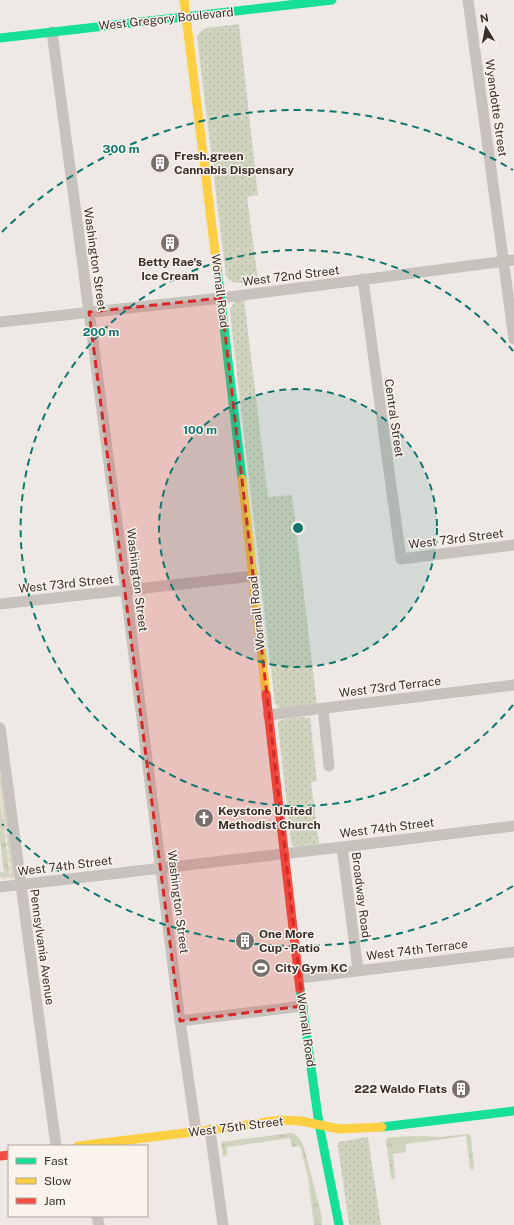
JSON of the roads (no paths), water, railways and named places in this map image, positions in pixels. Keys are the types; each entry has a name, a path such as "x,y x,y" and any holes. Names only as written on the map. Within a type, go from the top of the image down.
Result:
{"main road":[{"name":"Wornall Road","path":"184,0 221,298 299,978 320,1124 338,1225"},
{"name":"West Gregory Boulevard","path":"0,38 186,17 248,5 332,0"},
{"name":"West 75th Street","path":"92,1145 280,1120 301,1121 339,1129 377,1128 514,1111"}],"street":[{"name":"Wyandotte Street","path":"468,0 509,261 514,339"},
{"name":"Washington Street","path":"52,32 126,591 180,1021 196,1131"},
{"name":"West 72nd Street","path":"0,322 221,298 509,261"},
{"name":"Central Street","path":"363,280 400,559"},
{"name":"West 73rd Street","path":"400,559 514,545"},
{"name":"West 73rd Street","path":"0,604 253,576"},
{"name":"West 73rd Terrace","path":"268,715 514,685"},
{"path":"323,708 329,766"},
{"name":"Pennsylvania Avenue","path":"0,728 56,1145"},
{"name":"West 74th Street","path":"0,887 514,826"},
{"name":"Broadway Road","path":"342,847 358,970"},
{"name":"West 74th Terrace","path":"299,978 514,952"},
{"path":"180,1021 303,1006"},
{"path":"210,1130 222,1225"}],"place":[{"name":"Fresh.green Cannabis Dispensary","path":"160,163"},
{"name":"Betty Rae's Ice Cream","path":"170,243"},
{"name":"Keystone United Methodist Church","path":"204,818"},
{"name":"One More Cup - Patio","path":"245,941"},
{"name":"City Gym KC","path":"261,968"},
{"name":"222 Waldo Flats","path":"461,1089"}]}
